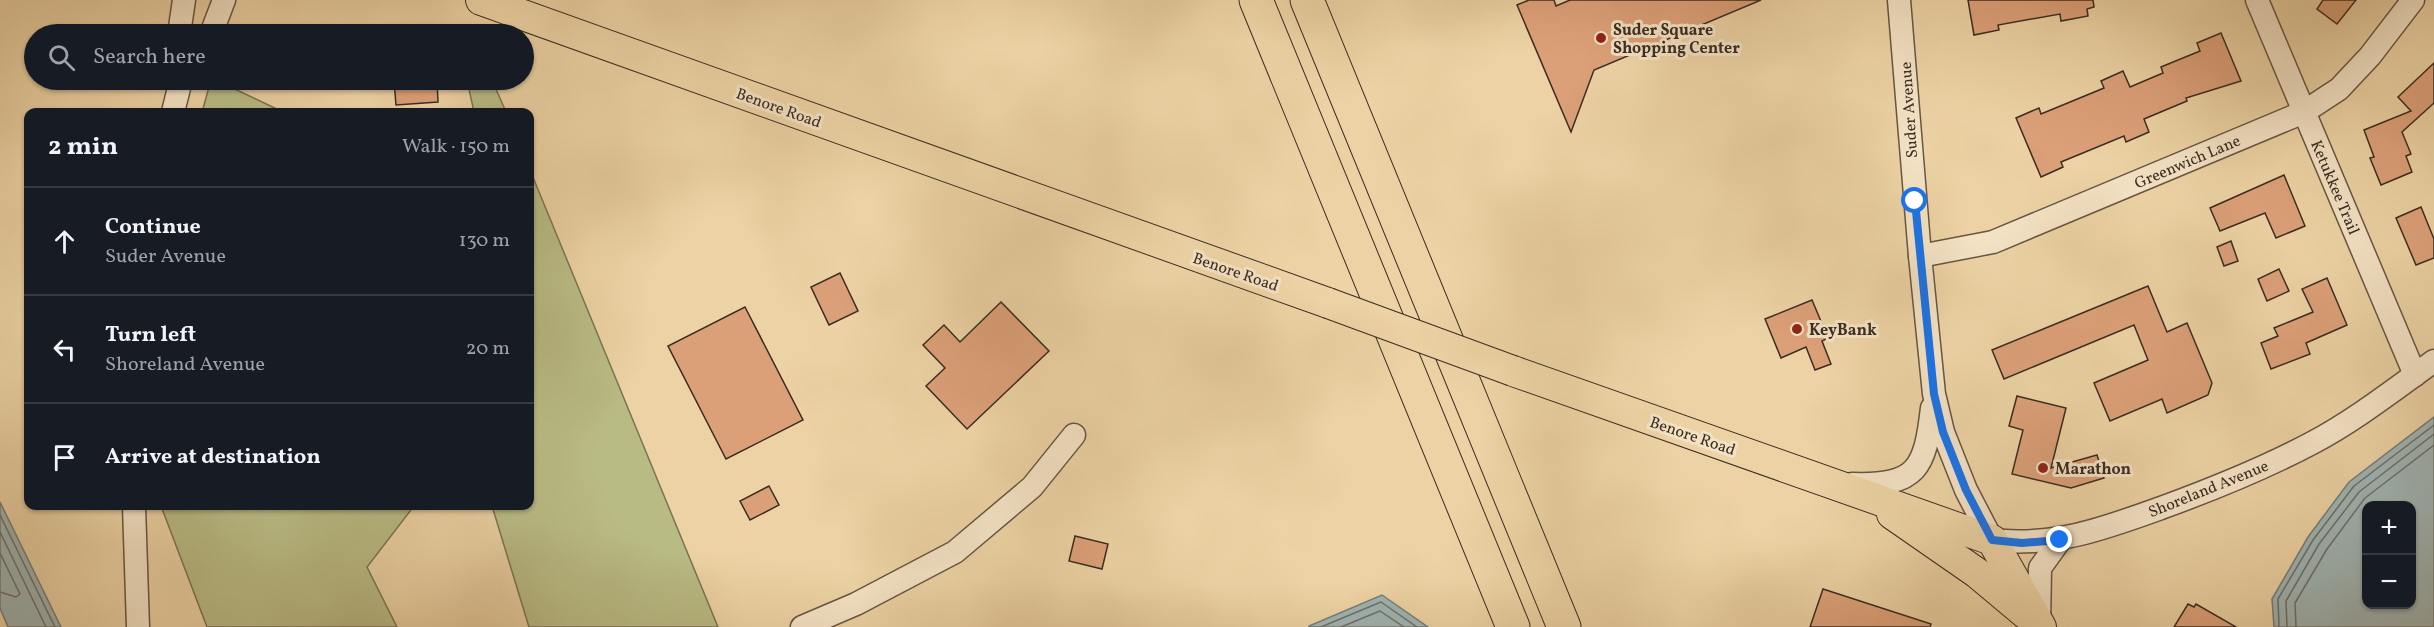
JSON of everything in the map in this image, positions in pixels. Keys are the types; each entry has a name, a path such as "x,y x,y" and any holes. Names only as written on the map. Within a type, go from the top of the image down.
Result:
{"highway":[{"path":"1256,0 1513,627"},
{"path":"1306,0 1564,627"}],"main road":[{"name":"Benore Road","path":"481,0 1107,226 1992,540"},
{"path":"1868,496 1934,546 1977,573 2040,626"},
{"name":"Suder Avenue","path":"1992,540 2040,626"}],"street":[{"path":"180,24 184,0"},
{"path":"215,24 224,0"},
{"name":"Suder Avenue","path":"1899,0 1934,394 1943,432 1966,490 1992,540"},
{"name":"Ketukkee Trail","path":"2257,0 2415,375"},
{"name":"Greenwich Lane","path":"1920,256 1993,242 2304,112 2339,88 2370,56 2413,0"},
{"path":"174,108 179,90"},
{"name":"Shoreland Avenue","path":"1992,540 2022,543 2060,540 2143,514 2239,479 2314,442 2434,361"},
{"path":"1832,484 1881,485 1902,480 1920,463 1928,444 1934,394"},
{"path":"802,627 856,604 955,552 1032,487 1074,435"},
{"path":"134,510 138,627"},
{"path":"2040,626 2040,568 2060,540"}],"green space":[{"path":"208,90 237,90 275,108 203,108"},
{"path":"469,90 496,90 504,108 473,108"},
{"path":"534,180 718,627 529,627 493,510 534,510"},
{"path":"163,510 411,510 367,567 397,627 207,627"}],"water":[{"path":"2434,417 2434,627 2274,627 2272,599 2308,537 2349,482"},
{"path":"0,502 61,627 8,627 0,608"},
{"path":"1382,595 1428,627 1309,627 1309,626"}],"building":[{"name":"Suder Square Shopping Center","path":"1529,0 1554,0 1556,6 1570,0 1761,0 1594,70 1571,132 1517,5"},
{"path":"1968,0 2093,0 2094,7 2087,9 2088,16 2061,21 2060,14 1998,25 1999,30 1974,35"},
{"path":"2323,0 2356,0 2337,24 2317,9"},
{"path":"2221,33 2241,81 2186,98 2187,101 2144,119 2149,132 2126,142 2124,136 2061,162 2063,167 2041,177 2016,118 2039,108 2041,114 2104,88 2101,81 2123,71 2130,87 2163,73 2161,67 2200,51 2197,43"},
{"path":"2434,63 2434,103 2402,132 2411,154 2406,156 2412,172 2381,185 2370,158 2374,157 2364,130 2411,111 2398,97"},
{"path":"395,90 437,90 438,102 396,105"},
{"path":"2284,175 2305,226 2276,238 2265,213 2220,231 2210,208"},
{"path":"2421,207 2434,239 2434,258 2416,265 2396,218"},
{"path":"2231,241 2238,261 2224,266 2217,247"},
{"path":"2279,269 2289,291 2267,301 2258,279"},
{"path":"840,273 858,311 829,325 811,287"},
{"path":"2327,278 2347,325 2306,343 2310,354 2271,369 2261,343 2278,336 2274,328 2313,312 2302,289"},
{"path":"2148,286 2167,332 2187,323 2212,383 2208,395 2167,413 2162,399 2110,421 2094,383 2148,360 2134,325 2004,379 1992,350"},
{"name":"KeyBank","path":"1812,300 1828,338 1822,341 1831,364 1815,370 1806,347 1781,358 1765,319"},
{"path":"1001,302 1049,351 967,429 926,386 945,368 923,345 944,325 960,342"},
{"path":"745,307 803,420 726,459 668,346"},
{"path":"2017,396 2066,408 2051,468 2097,455 2104,478 2071,488 2012,474 2023,430 2009,426"},
{"path":"769,486 779,505 750,520 740,501"},
{"path":"1075,536 1108,544 1102,569 1069,561"},
{"path":"1823,589 1931,624 1930,627 1810,627"},
{"path":"2188,604 2194,607 2196,604 2236,627 2174,627"}],"place":[{"name":"Suder Square Shopping Center","path":"1601,38"},
{"name":"KeyBank","path":"1797,329"},
{"name":"Marathon","path":"2043,468"}],"route":[{"path":"1915,201 1934,394 1943,432 1966,490 1992,540 2022,543 2060,540"}]}
